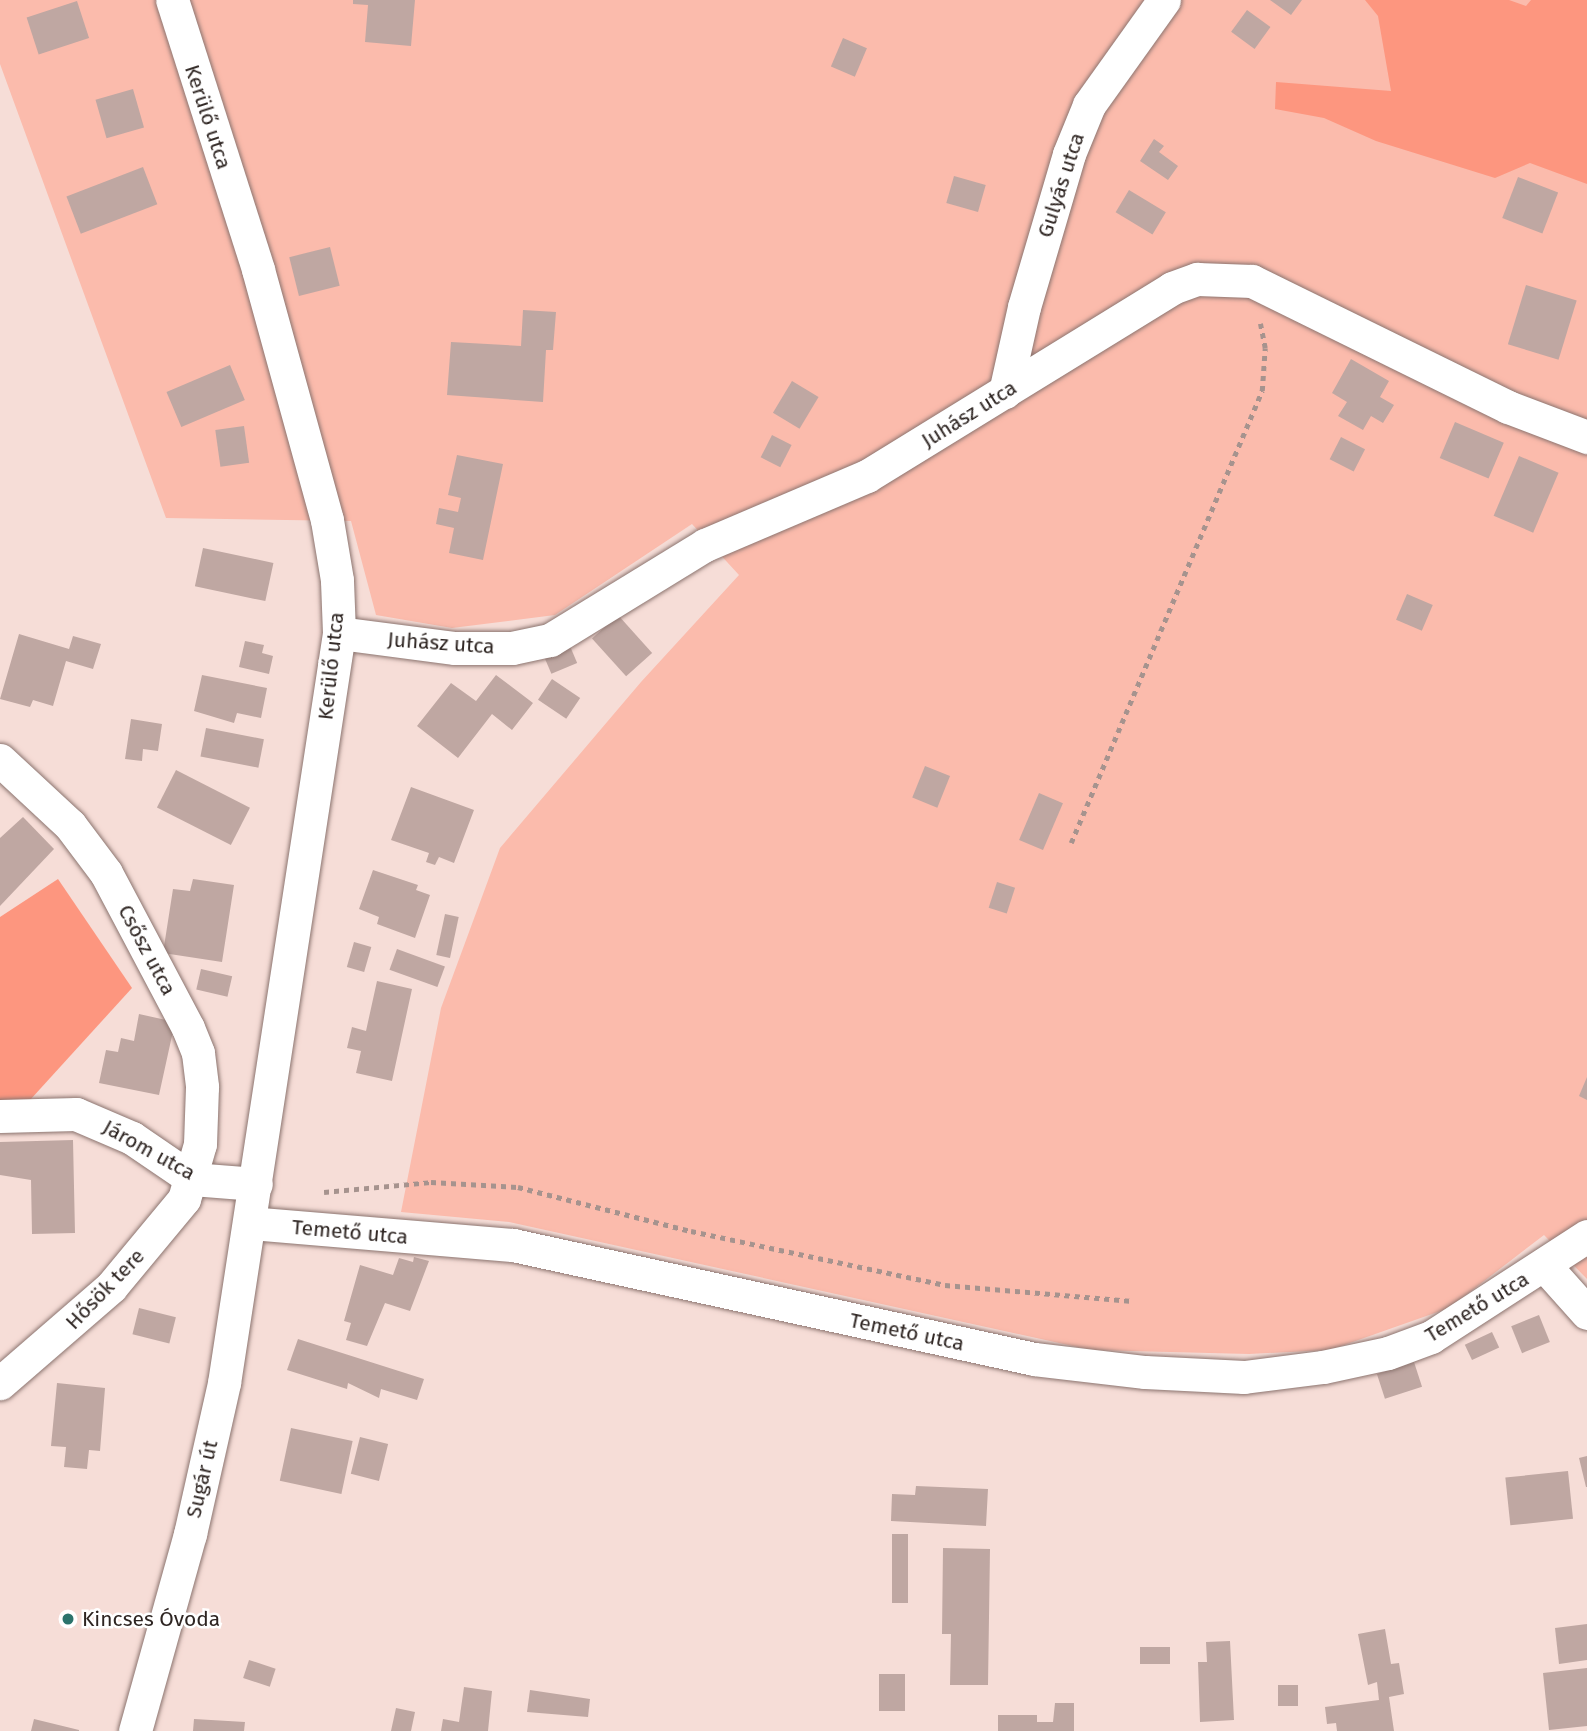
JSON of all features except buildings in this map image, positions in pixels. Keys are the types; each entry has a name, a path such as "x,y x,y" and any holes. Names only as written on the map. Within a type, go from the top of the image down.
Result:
{"street":[{"name":"Kerülő utca","path":"172,0 258,269 323,507 337,580 339,633 250,1223"},
{"name":"Gulyás utca","path":"1005,391 1024,307 1069,155 1089,105 1164,0"},
{"name":"Juhász utca","path":"339,633 455,648 512,648 550,640 705,545 867,476 1172,288 1197,279 1252,281 1508,407 1587,437"},
{"name":"Csősz utca","path":"0,761 69,825 106,873 188,1028 198,1053 202,1087 200,1144 192,1179"},
{"name":"Járom utca","path":"0,1116 54,1112 99,1121 192,1179 256,1184"},
{"name":"Hősök tere","path":"0,1383 111,1287 184,1199 192,1179"},
{"name":"Temető utca","path":"250,1223 513,1245 1034,1359 1145,1372 1244,1377 1388,1353 1431,1338 1545,1266 1587,1236"},
{"name":"Sugár út","path":"135,1731 196,1508 224,1382 250,1223"},
{"path":"1545,1266 1587,1313"}],"path":[{"path":"1071,843 1262,391 1265,348 1252,281"},
{"path":"322,1193 431,1182 518,1187 691,1231 945,1285 1132,1301"}],"shaded area":[{"path":"0,0 1587,0 1587,1279 1544,1235 1449,1308 1330,1350 1249,1354 1091,1350 509,1222 401,1212 441,1008 500,848 641,682 739,575 692,524 555,615 452,628 376,615 351,521 166,518 0,64"},
{"path":"1365,0 1509,0 1526,6 1531,0 1587,0 1587,184 1530,163 1495,178 1376,141 1324,118 1275,109 1276,82 1391,91 1378,16"},
{"path":"58,879 132,988 0,1133 0,917"}],"place":[{"name":"Kincses Óvoda","path":"68,1619"}]}
